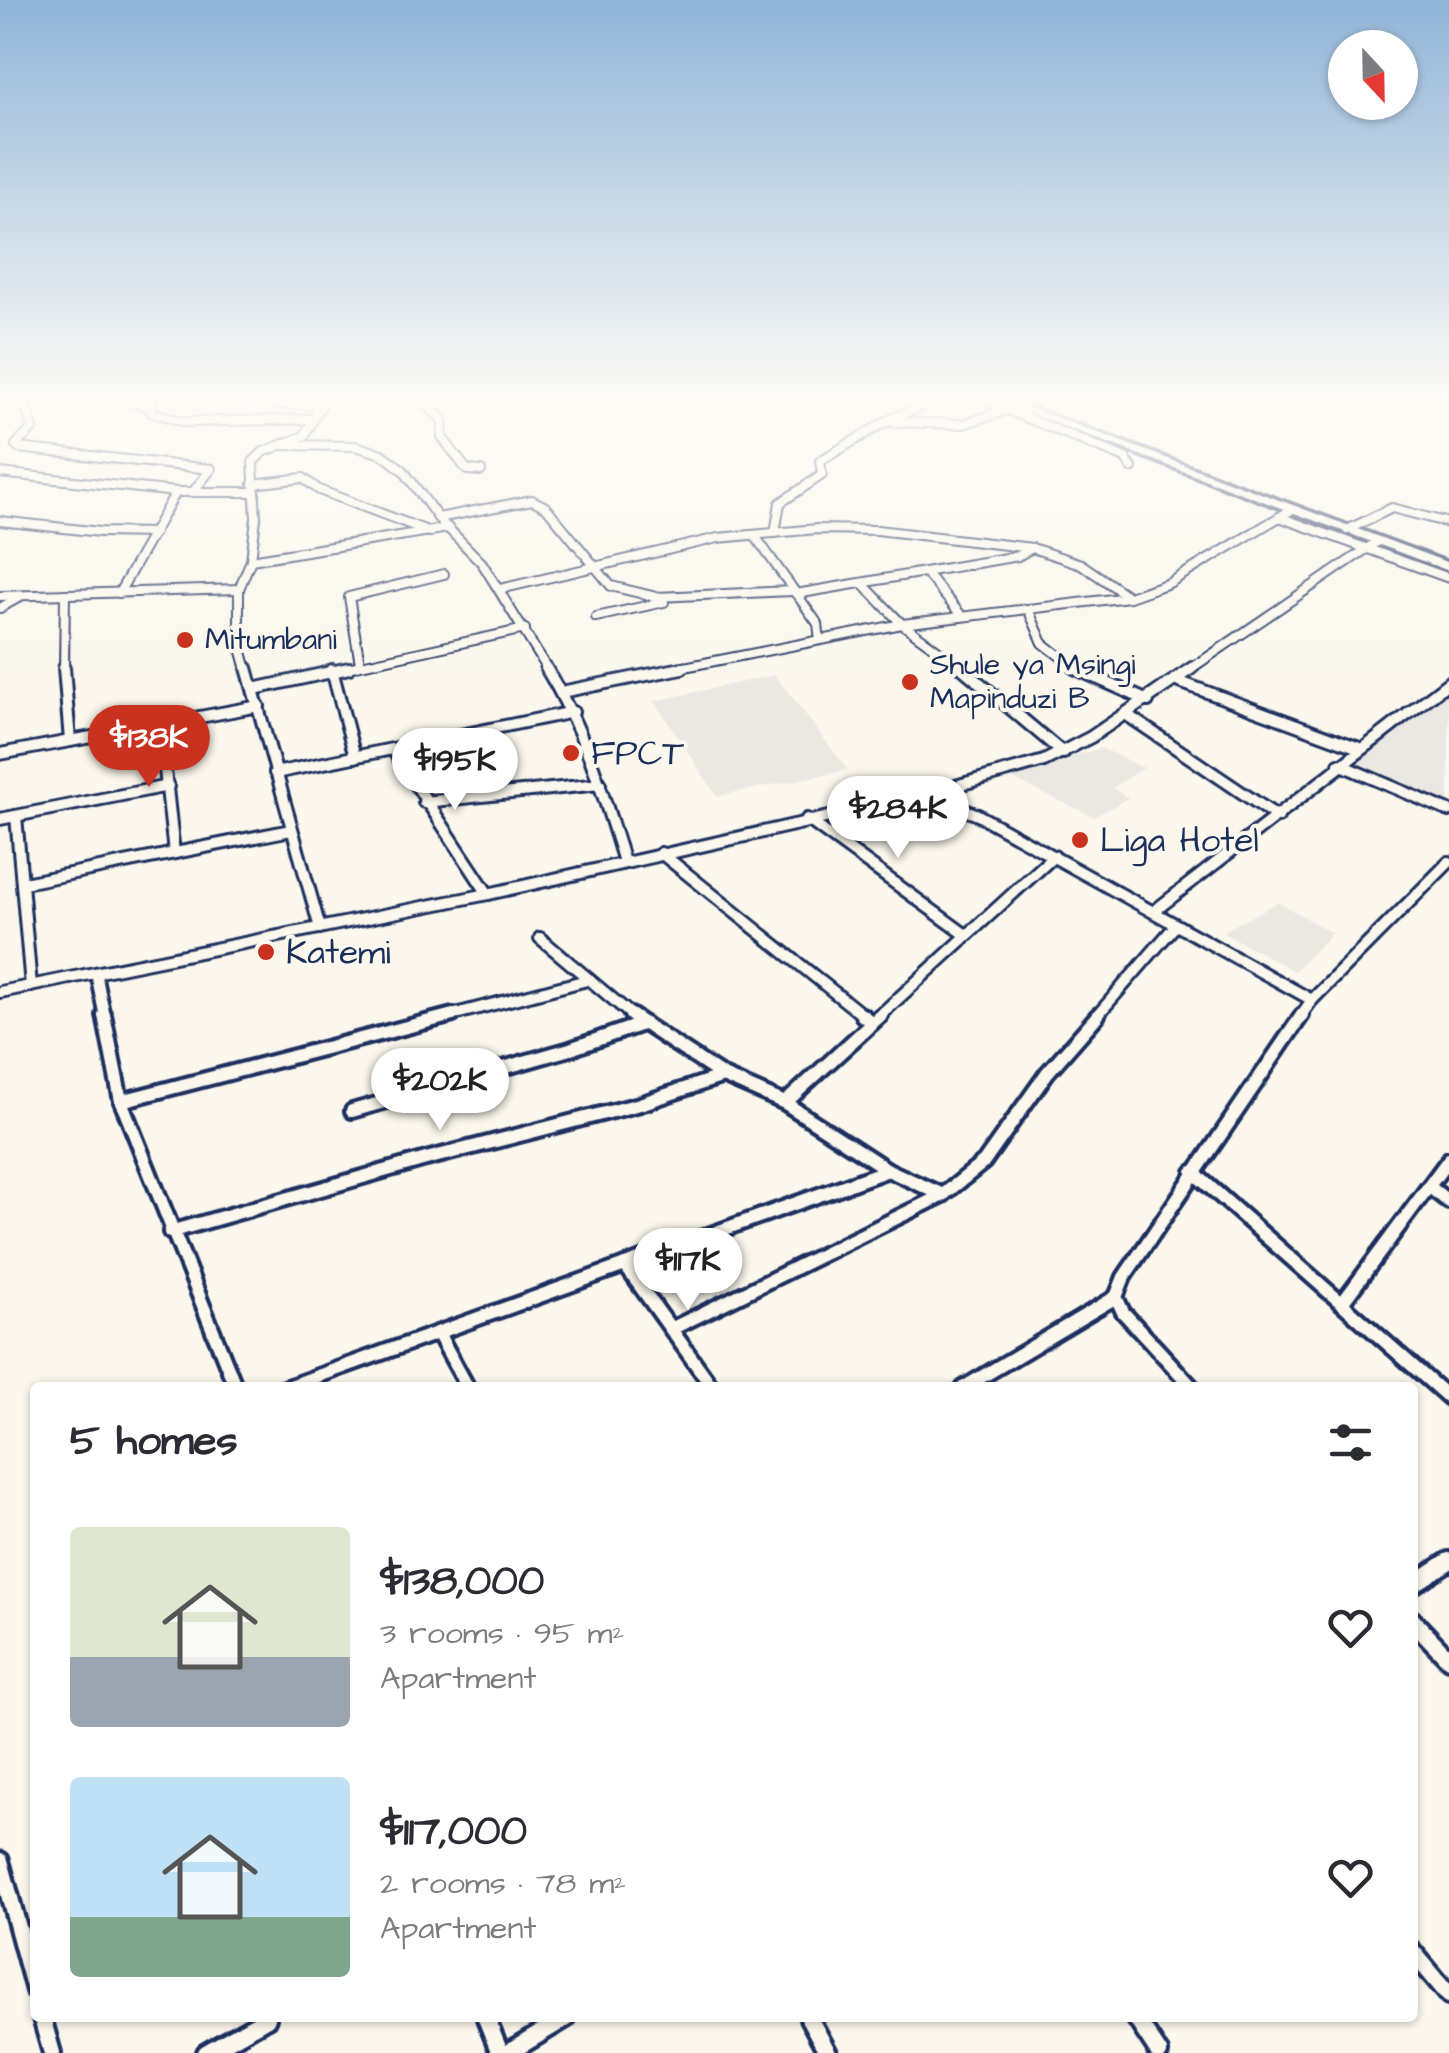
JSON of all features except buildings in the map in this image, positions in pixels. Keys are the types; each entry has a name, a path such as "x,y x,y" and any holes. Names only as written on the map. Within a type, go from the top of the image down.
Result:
{"main road":[{"path":"1246,498 1347,530 1373,546 1449,567"}],"street":[{"path":"119,593 173,498"},
{"path":"254,498 251,560 240,589 238,641 320,928"},
{"path":"339,498 430,532"},
{"path":"424,498 438,518 482,562 573,712 624,862"},
{"path":"775,532 780,503 788,498"},
{"path":"438,518 500,503 532,500 554,514 612,586 678,599"},
{"path":"1347,530 1395,508 1449,523"},
{"path":"561,692 960,614 1098,604 1129,597 1169,583 1285,513 1449,578"},
{"path":"0,521 154,533"},
{"path":"251,560 448,528"},
{"path":"500,588 718,538 775,532 877,530 1032,548 1081,564 1129,597"},
{"path":"756,536 818,624 820,640"},
{"path":"0,992 488,894 807,818 918,797 1063,753 1128,715 1373,546"},
{"path":"596,617 678,599 763,589 794,592 862,583 1018,556 1032,548"},
{"path":"925,572 960,614"},
{"path":"360,664 349,597 444,574"},
{"path":"862,583 902,624 951,658 1063,753"},
{"path":"0,596 240,589"},
{"path":"65,594 62,643 70,741"},
{"path":"0,608 22,596"},
{"path":"1028,609 1034,633 1054,654 1148,701"},
{"path":"254,688 525,628"},
{"path":"332,670 356,757"},
{"path":"1177,681 1362,749"},
{"path":"1152,912 1449,682"},
{"path":"0,754 258,706"},
{"path":"275,772 573,712"},
{"path":"1128,715 1278,817"},
{"path":"160,723 174,853"},
{"path":"392,750 488,894"},
{"path":"1339,764 1449,811"},
{"path":"424,802 600,784"},
{"path":"0,819 168,786"},
{"path":"918,797 954,804 1312,1000"},
{"path":"16,816 31,986"},
{"path":"807,818 966,935"},
{"path":"24,882 291,830"},
{"path":"661,853 872,1023"},
{"path":"784,1102 1054,856"},
{"path":"974,1382 1116,1298 1124,1277 1312,1000 1449,863"},
{"path":"673,1328 943,1195 984,1162 1047,1073 1175,926"},
{"path":"540,938 642,1024 723,1076 784,1102 888,1170 943,1195"},
{"path":"96,973 120,1101 233,1382"},
{"path":"120,1101 587,980"},
{"path":"352,1110 642,1024"},
{"path":"170,1232 426,1159 640,1104 723,1076"},
{"path":"1343,1302 1449,1159"},
{"path":"302,1382 888,1170"},
{"path":"1194,1172 1449,1398"},
{"path":"1430,1188 1449,1202"},
{"path":"625,1265 709,1382"},
{"path":"1116,1298 1123,1312 1187,1382"},
{"path":"438,1333 465,1382"},
{"path":"1418,1581 1449,1561"},
{"path":"1418,1626 1449,1659"},
{"path":"0,1861 30,1972"},
{"path":"1418,1957 1449,1995"},
{"path":"43,2022 52,2053"},
{"path":"206,2053 260,2022"},
{"path":"488,2022 500,2053"},
{"path":"508,2053 559,2022"},
{"path":"811,2022 828,2053"},
{"path":"1139,2022 1159,2053"}],"shaded area":[{"path":"775,675 848,770 717,796 654,701"},
{"path":"1449,692 1449,806 1346,763"},
{"path":"1101,748 1144,768 1112,788 1128,798 1094,817 1004,775"},
{"path":"1278,902 1332,933 1294,971 1222,932"}],"place":[{"name":"Mitumbani","path":"185,640"},
{"name":"Shule ya Msingi Mapinduzi B","path":"910,682"},
{"name":"FPCT","path":"571,753"},
{"name":"Liga Hotel","path":"1080,840"},
{"name":"Katemi","path":"266,952"}]}
